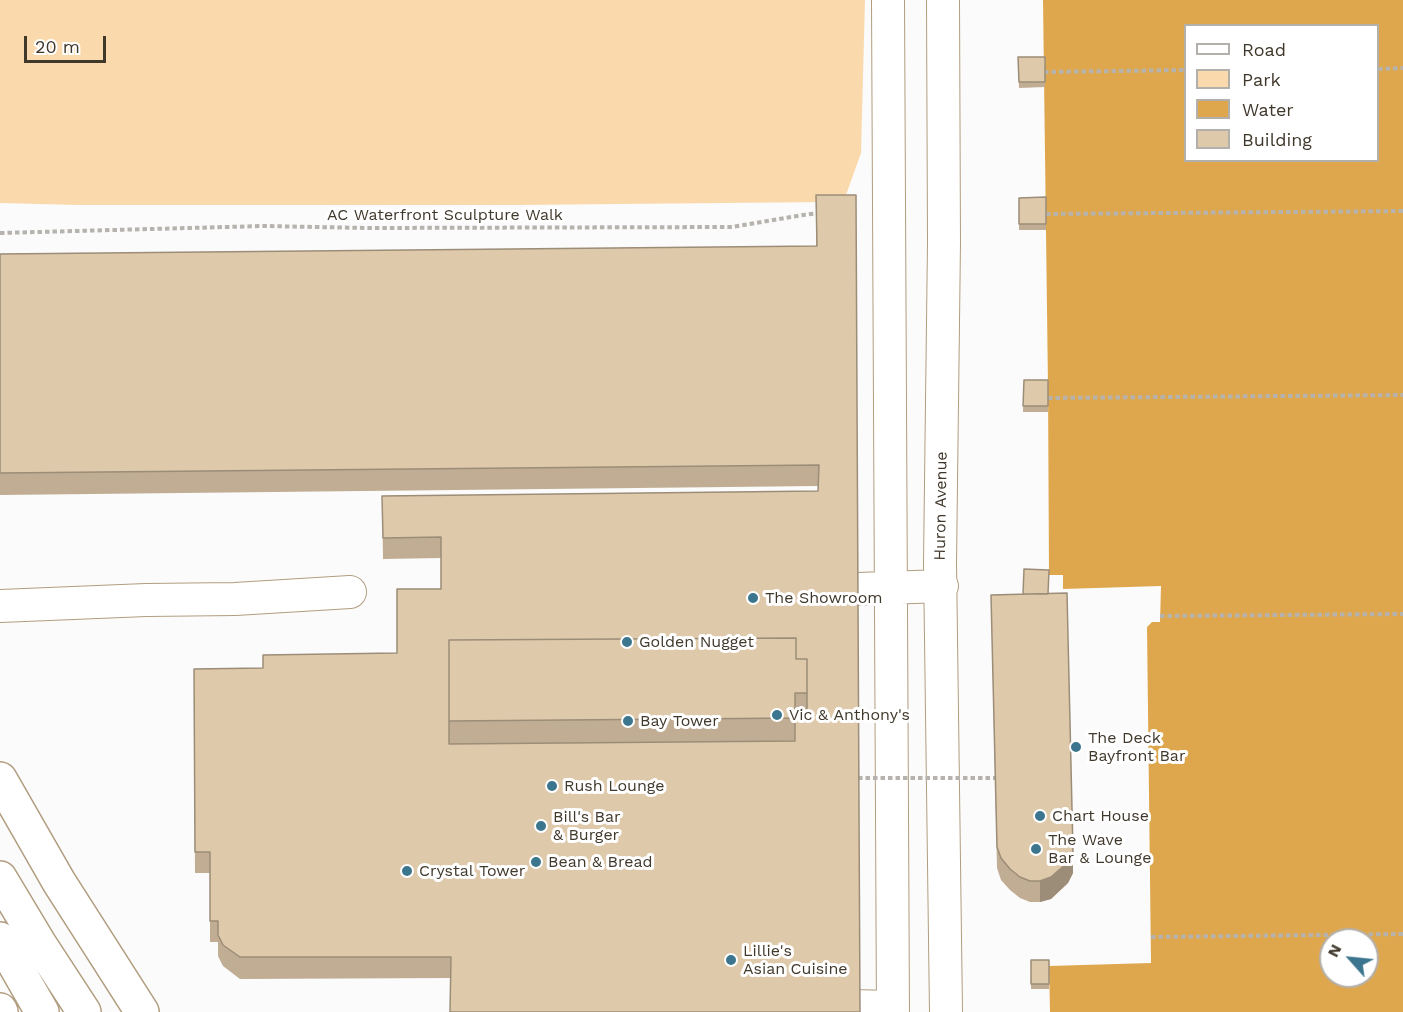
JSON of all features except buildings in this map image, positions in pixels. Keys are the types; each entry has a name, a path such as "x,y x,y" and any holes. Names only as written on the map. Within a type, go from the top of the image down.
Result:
{"main road":[{"path":"0,779 59,882 142,1012"},
{"path":"0,878 84,1012"},
{"path":"0,939 42,1012"}],"street":[{"path":"851,1006 893,1009 888,0"},
{"name":"Huron Avenue","path":"943,0 944,242 940,562 946,1012"},
{"path":"858,589 942,586"},
{"path":"0,606 235,599 350,592"}],"path":[{"path":"1379,69 1403,68"},
{"path":"1044,72 1184,70"},
{"path":"1046,214 1403,211"},
{"name":"AC Waterfront Sculpture Walk","path":"0,233 264,226 732,227 803,214 825,213"},
{"path":"1048,398 1403,395"},
{"path":"1160,616 1403,614"},
{"path":"858,778 995,777"},
{"path":"1151,937 1403,934"}],"green space":[{"path":"0,0 865,0 861,153 846,195 828,202 516,205 0,203"}],"water":[{"path":"1043,0 1403,0 1403,1012 1050,1012 1049,966 1151,963 1147,627 1152,622 1160,622 1161,586 1063,589 1063,575 1049,575"}],"place":[{"name":"The Showroom","path":"753,598"},
{"name":"Golden Nugget","path":"627,642"},
{"name":"Vic & Anthony's","path":"777,715"},
{"name":"Bay Tower","path":"628,721"},
{"name":"The Deck Bayfront Bar","path":"1076,747"},
{"name":"Rush Lounge","path":"552,786"},
{"name":"Chart House","path":"1040,816"},
{"name":"Bill's Bar & Burger","path":"541,826"},
{"name":"The Wave Bar & Lounge","path":"1036,849"},
{"name":"Bean & Bread","path":"536,862"},
{"name":"Crystal Tower","path":"407,871"},
{"name":"Lillie's Asian Cuisine","path":"731,960"}]}
